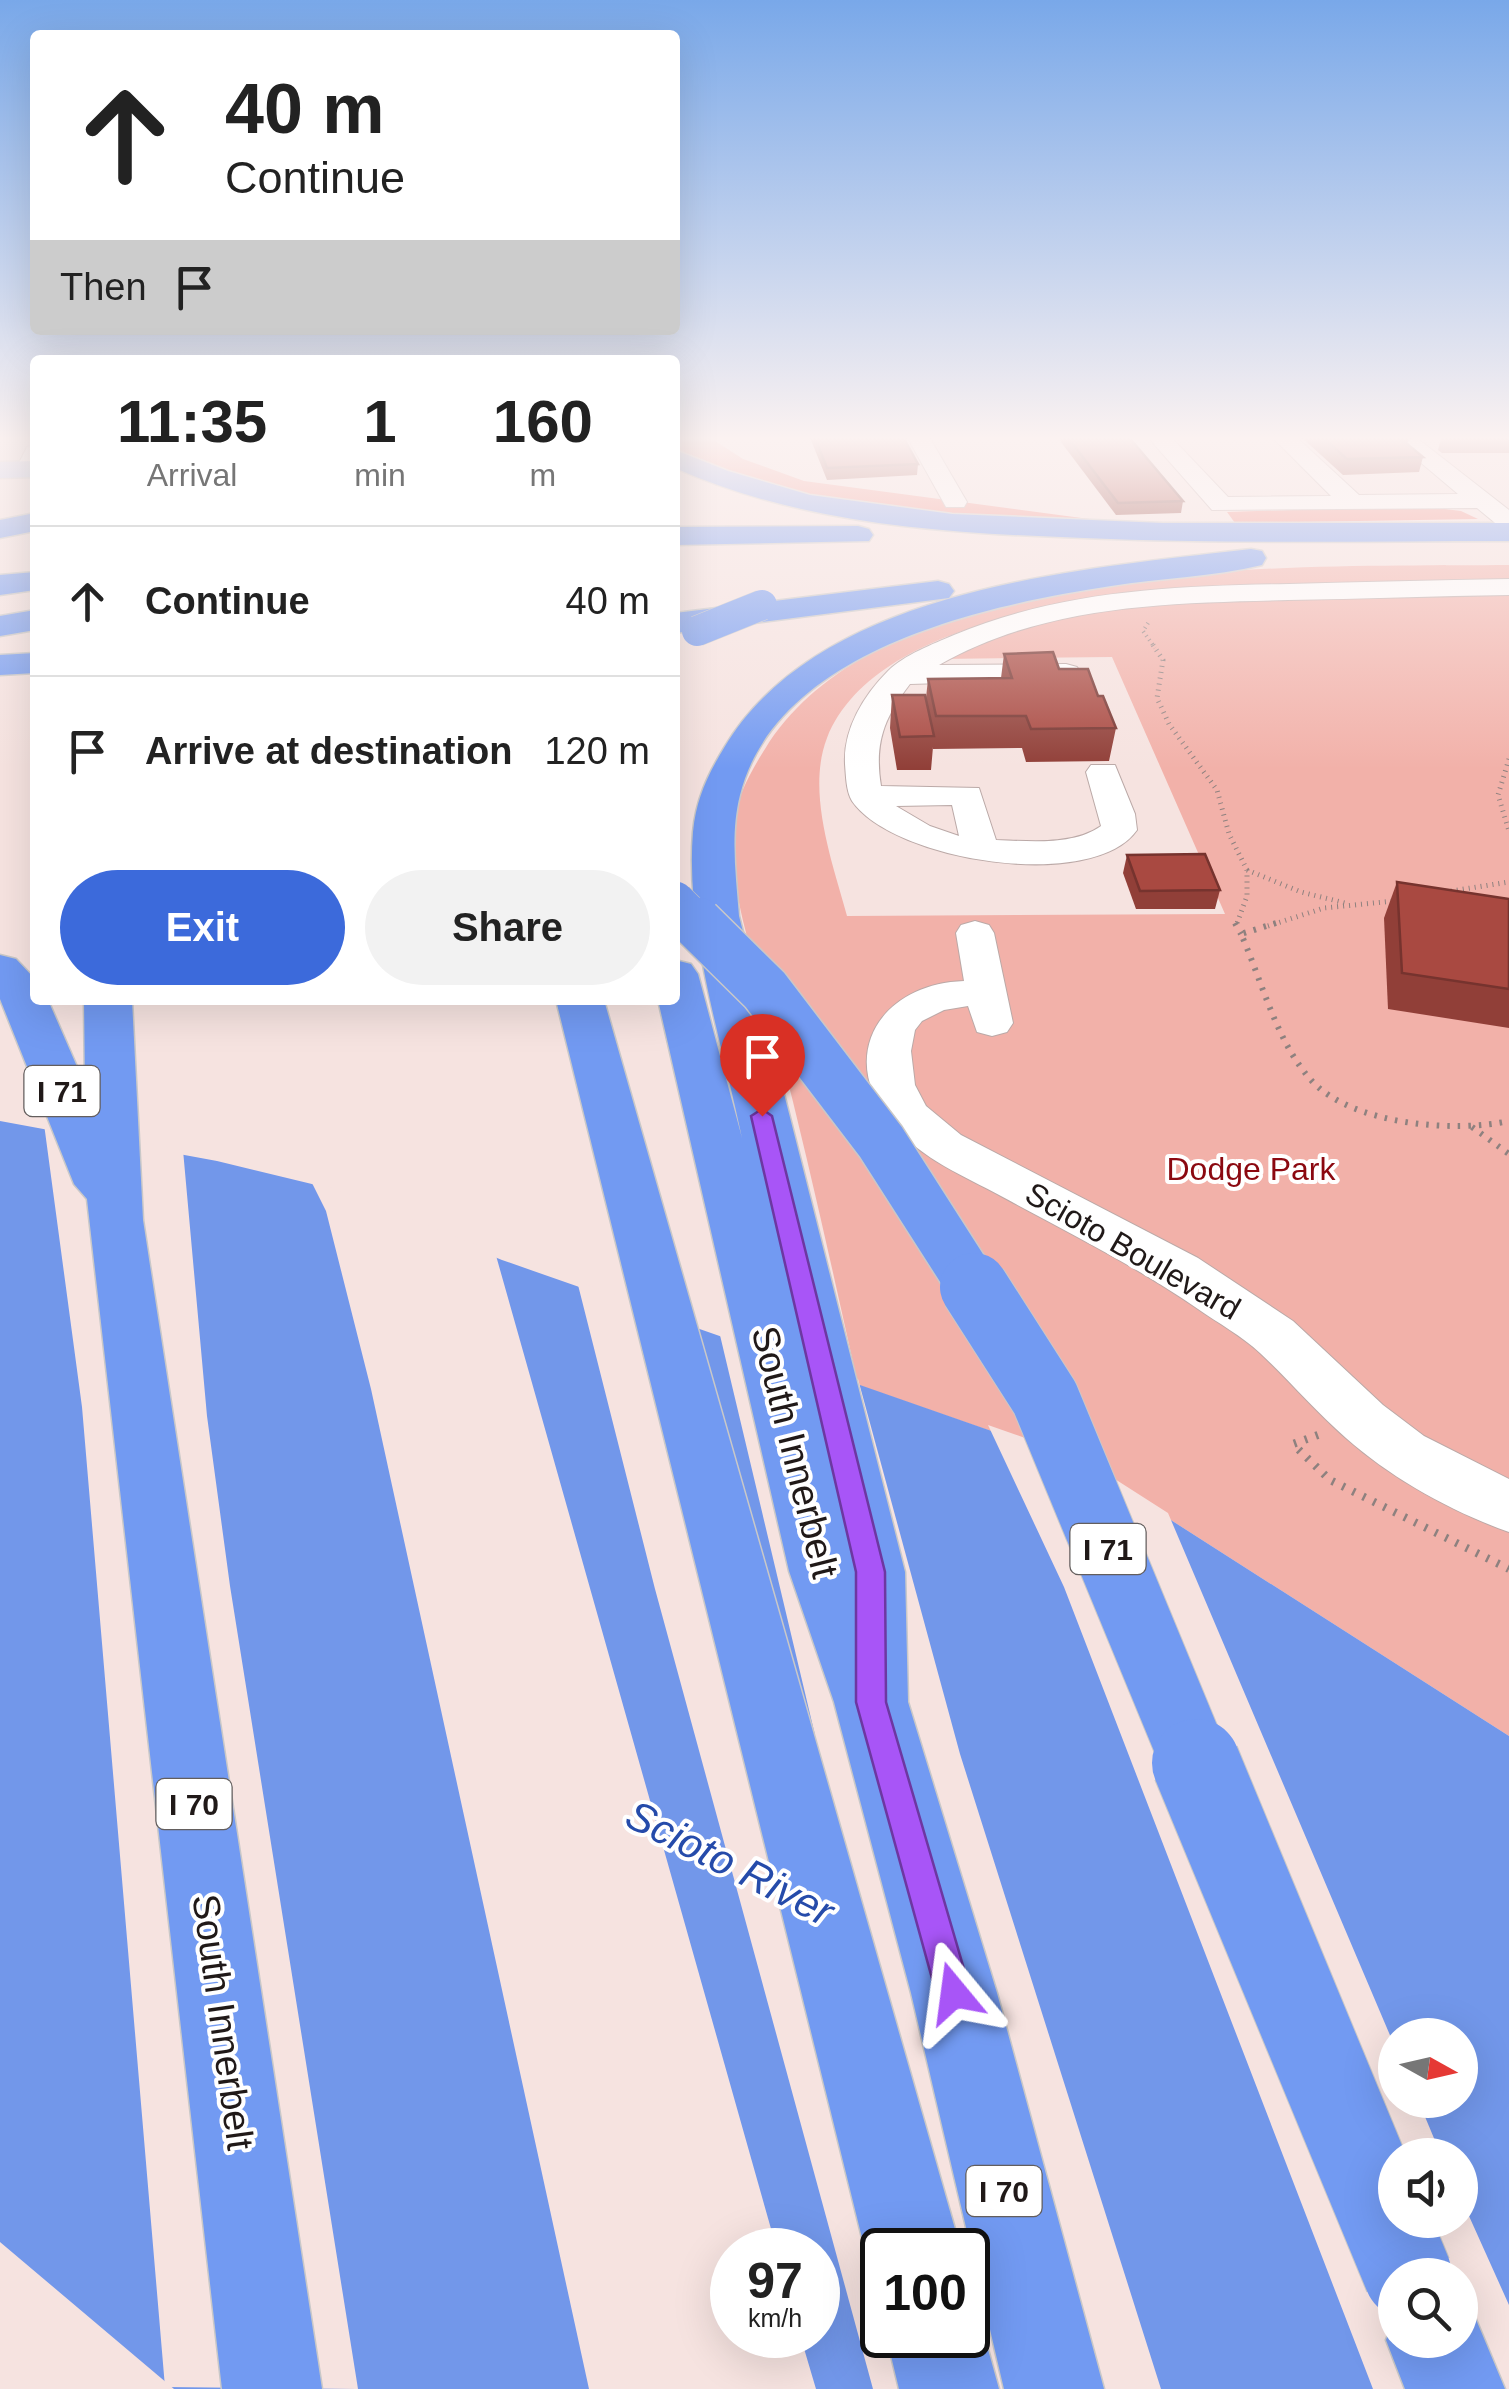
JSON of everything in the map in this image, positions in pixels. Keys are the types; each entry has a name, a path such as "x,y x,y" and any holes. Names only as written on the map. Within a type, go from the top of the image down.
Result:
{"highway":[{"path":"1040,558 1353,546"},
{"path":"682,633 1129,565 1434,555 1505,547"},
{"path":"871,1702 870,1572 718,916 711,844 723,783 737,753 778,701 823,668 888,632 982,600 1054,585 1251,558"},
{"path":"682,633 762,604 835,584 957,564"},
{"path":"0,585 30,582"},
{"path":"0,626 30,621"},
{"path":"0,645 30,648"},
{"path":"0,665 30,663"},
{"name":"I 71","path":"680,907 765,990 881,1142 1045,1398 1401,2258"},
{"name":"I 71","path":"0,970 21,992 115,1220"},
{"name":"South Innerbelt","path":"680,994 824,1571 871,1702 954,1993 1054,2389"},
{"name":"South Innerbelt","path":"108,1005 115,1220 272,2389"},
{"path":"581,1005 907,2228"},
{"path":"941,2358 949,2389"},
{"path":"1443,2358 1456,2389"}],"street":[{"path":"1103,772 1118,814 1119,830 1109,840 1035,851 981,851 911,833 881,815 866,796 859,745 868,716 901,675 932,654 975,634 1085,604 1208,593 1509,587"},
{"path":"901,675 1085,673"},
{"path":"866,796 967,795 981,851"},
{"name":"Scioto Boulevard","path":"975,933 989,1009 952,994 908,1012 894,1028 890,1051 893,1085 908,1115 945,1146 1180,1271 1275,1334 1364,1421 1404,1452 1509,1506"}],"path":[{"path":"1152,616 1142,632 1164,660 1158,698 1169,724 1217,790 1229,834 1246,870 1248,896 1234,923 1312,1082 1328,1094 1379,1114 1460,1129 1509,1121"},
{"path":"1509,760 1499,775 1496,793 1509,831"},
{"path":"1246,870 1301,892 1351,904"},
{"path":"1442,893 1509,882"},
{"path":"1241,934 1351,904 1404,901"},
{"path":"1472,1127 1509,1154"},
{"path":"1364,1421 1293,1444 1330,1480 1509,1570"}],"green space":[{"name":"Dodge Park","path":"1509,565 1509,583 1242,586 1135,595 1032,612 941,639 870,680 827,738 819,781 824,828 847,916 1225,914 1112,657 939,659 1031,623 1147,603 1268,596 1509,594 1509,1736 1080,1462 858,1385 790,1088 739,903 733,845 739,799 765,749 824,684 904,637 1000,604 1106,584 1215,572"}],"water":[{"name":"Scioto River","path":"0,1121 217,1161 316,1185 502,1260 1080,1462 1509,1736 1509,2389 174,2389 0,2242"}],"pier":[{"path":"44,1124 183,1150 207,1416 230,1586 358,2389 165,2387 82,1407"},
{"path":"310,1179 495,1252 771,2228 710,2228 710,2358 807,2358 816,2389 589,2389 371,1389 326,1211"},
{"path":"577,1281 695,1323 808,1733 815,1735 719,1331 858,1379 960,1754 1161,2389 873,2389 865,2358 990,2358 990,2228 860,2228 860,2341 840,2268 840,2228 829,2228 655,1589"},
{"path":"988,1425 1082,1458 1168,1513 1383,2018 1378,2018 1378,2118 1426,2118 1434,2138 1378,2138 1378,2238 1478,2236 1509,2305 1509,2389 1373,2389 1064,1587"}],"building":[{"path":"1053,652 1059,669 1088,669 1116,728 1031,729 1026,716 936,716 928,679 1012,678 1004,654"},
{"path":"892,695 925,695 934,736 900,737"},
{"path":"1205,854 1220,890 1140,891 1127,855"},
{"path":"1397,882 1509,899 1509,989 1402,973"}],"route":[{"path":"762,1116 870,1572 871,1702 954,1993"}]}
